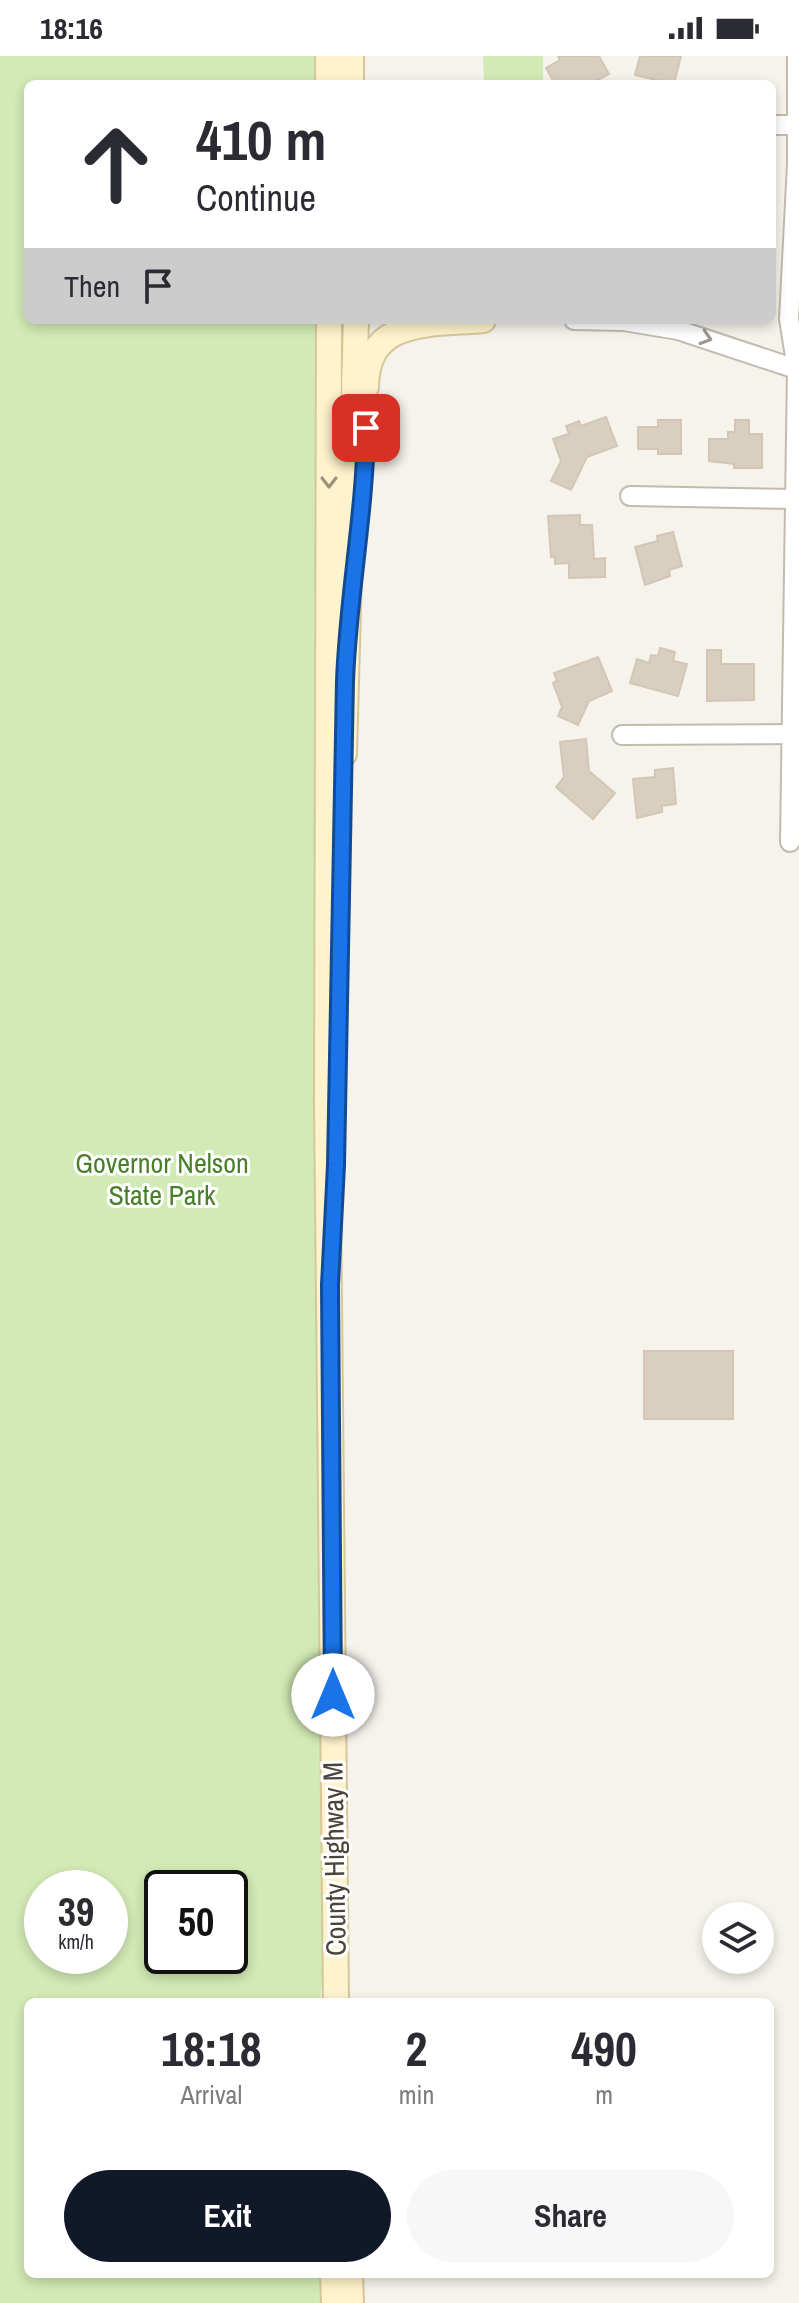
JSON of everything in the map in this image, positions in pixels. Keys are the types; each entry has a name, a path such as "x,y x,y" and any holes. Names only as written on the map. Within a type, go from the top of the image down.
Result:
{"main road":[{"path":"328,56 328,80"},
{"path":"351,56 351,80"},
{"name":"County Highway M","path":"329,324 326,951 336,1998"},
{"name":"County Highway M","path":"330,1285 336,1165 356,324"},
{"path":"347,625 364,500 366,379 371,358 382,340 395,332 438,324"},
{"path":"333,2278 334,2303"},
{"path":"350,2278 351,2303"}],"street":[{"path":"790,842 798,370 787,318 798,164 797,56"},
{"path":"776,125 797,125"},
{"path":"642,324 678,330 798,370"},
{"path":"630,496 795,499"},
{"path":"622,735 794,734"}],"green space":[{"name":"Governor Nelson State Park","path":"0,56 324,56 324,80 24,80 24,324 323,324 324,1799 320,1998 24,1998 24,2278 322,2278 321,2303 0,2303"},
{"path":"483,56 543,56 543,80 484,80"}],"building":[{"path":"558,56 599,56 609,74 598,80 553,80 546,68 560,60"},
{"path":"640,56 681,56 675,80 635,75"},
{"path":"606,417 617,446 587,457 571,490 551,481 561,461 553,439 569,434 566,426 579,421 581,426"},
{"path":"658,420 681,420 681,454 658,454 658,449 638,449 638,427 658,427"},
{"path":"735,420 749,420 749,434 762,434 762,468 734,468 734,464 709,461 709,439 728,439 728,432 735,432"},
{"path":"580,515 580,525 592,525 594,559 605,558 605,577 569,578 569,563 555,564 555,557 551,557 548,516"},
{"path":"673,532 682,566 669,570 670,576 645,585 635,547 658,541 657,536"},
{"path":"660,648 675,652 673,661 687,664 678,696 630,683 637,659 649,663 651,655 658,656"},
{"path":"707,650 721,650 721,664 754,664 754,700 707,701"},
{"path":"598,657 612,691 589,701 578,725 558,716 562,707 553,683 557,681 554,673"},
{"path":"586,739 589,771 615,793 593,819 556,787 564,777 560,742"},
{"path":"673,768 676,804 662,806 662,812 637,818 633,779 655,777 655,770"},
{"path":"644,1351 733,1351 733,1419 644,1419"}],"route":[{"path":"333,1695 330,1285 336,1165 345,681 347,625 366,477 366,428"}]}
